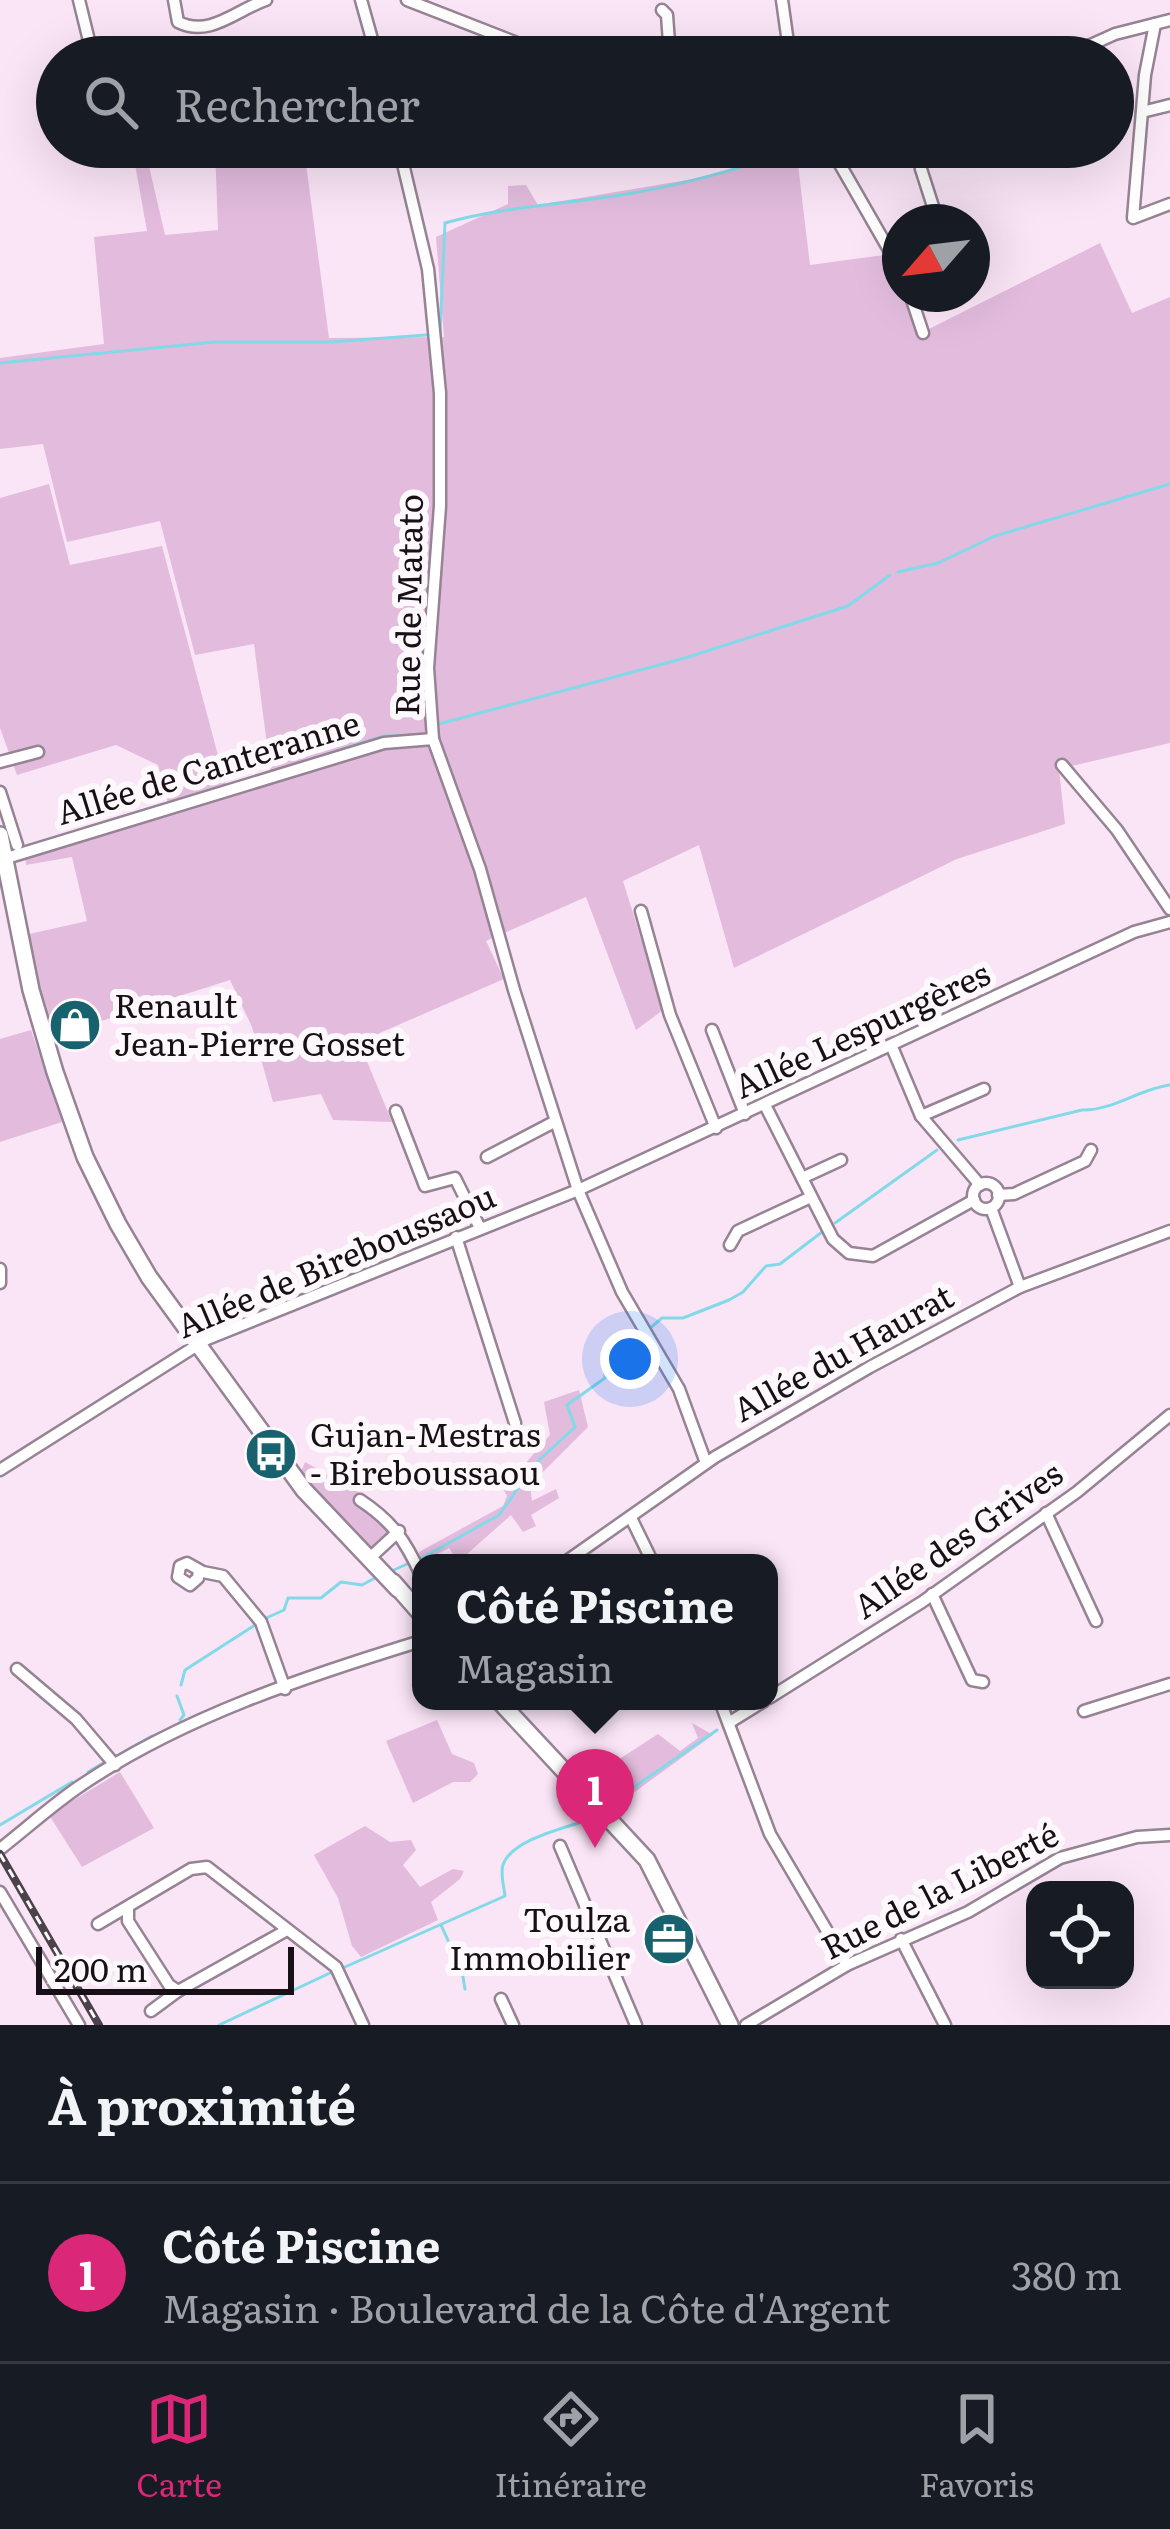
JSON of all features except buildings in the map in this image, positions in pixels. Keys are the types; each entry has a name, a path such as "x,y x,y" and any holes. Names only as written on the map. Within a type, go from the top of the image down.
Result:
{"main road":[{"path":"0,835 31,990 75,1133 133,1251 286,1464 412,1604"},
{"path":"507,1710 647,1860 730,2025"}],"street":[{"path":"79,0 88,36"},
{"path":"174,0 178,22 193,28 226,21 266,0"},
{"path":"361,0 371,36"},
{"path":"407,0 499,36"},
{"path":"782,0 787,36"},
{"path":"662,10 668,15 669,36"},
{"path":"1111,36 1170,20"},
{"path":"1155,24 1133,218 1170,204"},
{"path":"1142,112 1170,104"},
{"name":"Rue de Matato","path":"404,168 428,269 440,393 440,506 428,668 433,739 480,869 578,1190 622,1292 680,1389 706,1463"},
{"path":"842,168 882,238"},
{"path":"921,168 932,204"},
{"path":"916,312 923,333"},
{"name":"Allée de Canteranne","path":"7,854 384,742 433,739"},
{"path":"0,763 38,752"},
{"path":"1062,765 1117,830 1170,909"},
{"path":"0,792 7,854"},
{"path":"640,911 670,1015 716,1128"},
{"name":"Allée Lespurgères","path":"578,1190 1134,932 1170,922"},
{"path":"712,1030 745,1114"},
{"path":"892,1047 921,1115 980,1185"},
{"path":"921,1115 984,1089"},
{"path":"765,1105 827,1228 849,1253 873,1256 974,1200 980,1185"},
{"path":"396,1111 425,1186 455,1178 480,1228"},
{"path":"487,1157 554,1122"},
{"path":"998,1195 1014,1194 1085,1161 1091,1150"},
{"path":"802,1178 841,1160"},
{"path":"980,1185 990,1184 998,1195"},
{"name":"Allée de Bireboussaou","path":"0,1470 197,1344 578,1190"},
{"path":"998,1195 991,1208 1020,1287"},
{"path":"730,1245 738,1231 811,1197"},
{"path":"974,1200 982,1209 991,1208"},
{"name":"Allée du Haurat","path":"577,1554 706,1463 843,1382 1020,1287 1170,1231"},
{"path":"456,1237 515,1423"},
{"path":"0,1269 0,1283"},
{"name":"Allée des Grives","path":"778,1691 932,1594 1046,1514 1170,1415"},
{"path":"360,1500 387,1517 412,1557"},
{"path":"1046,1514 1096,1621"},
{"path":"631,1518 649,1554"},
{"path":"370,1558 399,1531"},
{"path":"199,1570 223,1576 261,1622 284,1689"},
{"path":"932,1594 972,1680 983,1682"},
{"path":"0,1849 51,1806 170,1733 344,1664 412,1644"},
{"path":"16,1669 76,1719 115,1765"},
{"path":"1084,1711 1170,1684"},
{"path":"724,1710 770,1834 848,1965"},
{"name":"Allée des Grives","path":"730,1722 749,1710"},
{"name":"Rue de la Liberté","path":"746,2025 848,1965 968,1912 1060,1858 1118,1841 1170,1835"},
{"path":"560,1846 636,2025"},
{"path":"98,1924 191,1869 207,1867 336,1967 363,2025"},
{"path":"0,1892 79,2025"},
{"path":"128,1907 128,1921 169,1985 178,1991"},
{"path":"151,2011 287,1930"},
{"path":"901,1939 945,2025"},
{"path":"501,1999 513,2025"}],"shaded area":[{"path":"136,168 149,168 165,235 218,230 216,168 307,168 329,338 444,337 436,237 508,204 508,186 526,185 538,205 733,168 798,168 810,265 882,255 882,312 911,312 921,333 963,312 990,312 990,298 1100,243 1132,313 1170,297 1170,743 1059,769 1065,824 957,859 734,968 699,845 623,881 663,1010 636,1030 586,897 486,941 504,979 359,1042 392,1122 333,1120 321,1094 273,1102 252,1027 230,980 51,1037 25,935 87,921 72,857 26,865 25,854 169,807 158,765 116,745 17,775 0,728 0,498 49,484 70,565 162,546 227,789 271,776 254,644 195,655 160,521 67,542 43,444 0,449 0,358 104,344 94,237 147,231"},
{"path":"31,1030 62,1122 0,1142 0,1039"},
{"path":"579,1390 588,1427 530,1485 532,1501 556,1489 559,1498 531,1515 536,1526 523,1532 511,1515 467,1554 453,1554 449,1548 420,1554 503,1506 507,1496 498,1479 517,1473 550,1435 544,1402"},
{"path":"305,1462 362,1494 357,1504 383,1522 388,1534 367,1546 301,1472"},
{"path":"437,1720 452,1754 474,1763 478,1774 470,1782 453,1782 413,1803 386,1741"},
{"path":"692,1723 713,1735 621,1802 617,1811 584,1782 658,1734 680,1751 698,1738"},
{"path":"120,1772 154,1828 82,1867 49,1815"},
{"path":"365,1826 390,1842 411,1840 416,1850 403,1865 420,1887 453,1869 464,1871 431,1902 438,1920 361,1957 352,1946 338,1898 314,1855"}],"waterway":[{"path":"440,333 445,223 621,195 739,168"},
{"path":"0,363 215,342 331,342 426,335"},
{"path":"898,572 938,563 995,536 1170,484"},
{"path":"435,725 685,658 848,606 890,575"},
{"path":"309,760 384,736 410,736"},
{"path":"85,828 191,796"},
{"path":"958,1140 1104,1107 1170,1085"},
{"path":"835,1223 937,1150"},
{"path":"649,1329 662,1318 683,1318 729,1300 766,1266 780,1264 822,1232"},
{"path":"429,1554 499,1515 536,1463 575,1427 567,1405 605,1378 605,1368 643,1337"},
{"path":"394,1570 407,1564"},
{"path":"264,1619 284,1610 288,1598 321,1598 341,1582 362,1585 375,1578"},
{"path":"181,1685 185,1670 255,1625"},
{"path":"177,1696 184,1715 180,1720"},
{"path":"608,1805 717,1730"},
{"path":"115,1757 152,1736"},
{"path":"88,1772 103,1763"},
{"name":"Allée du Haurat","path":"0,1825 72,1782"},
{"path":"345,1967 505,1896 502,1872 508,1856 538,1837 584,1821"},
{"path":"441,1925 465,1989"},
{"path":"219,2025 330,1973"}],"railway":[{"path":"0,1854 99,2025"}],"place":[{"name":"Renault Jean-Pierre Gosset","path":"75,1025"},
{"name":"Gujan-Mestras - Bireboussaou","path":"271,1454"},
{"name":"Côté Piscine","path":"595,1848"},
{"name":"Toulza Immobilier","path":"669,1939"}]}
